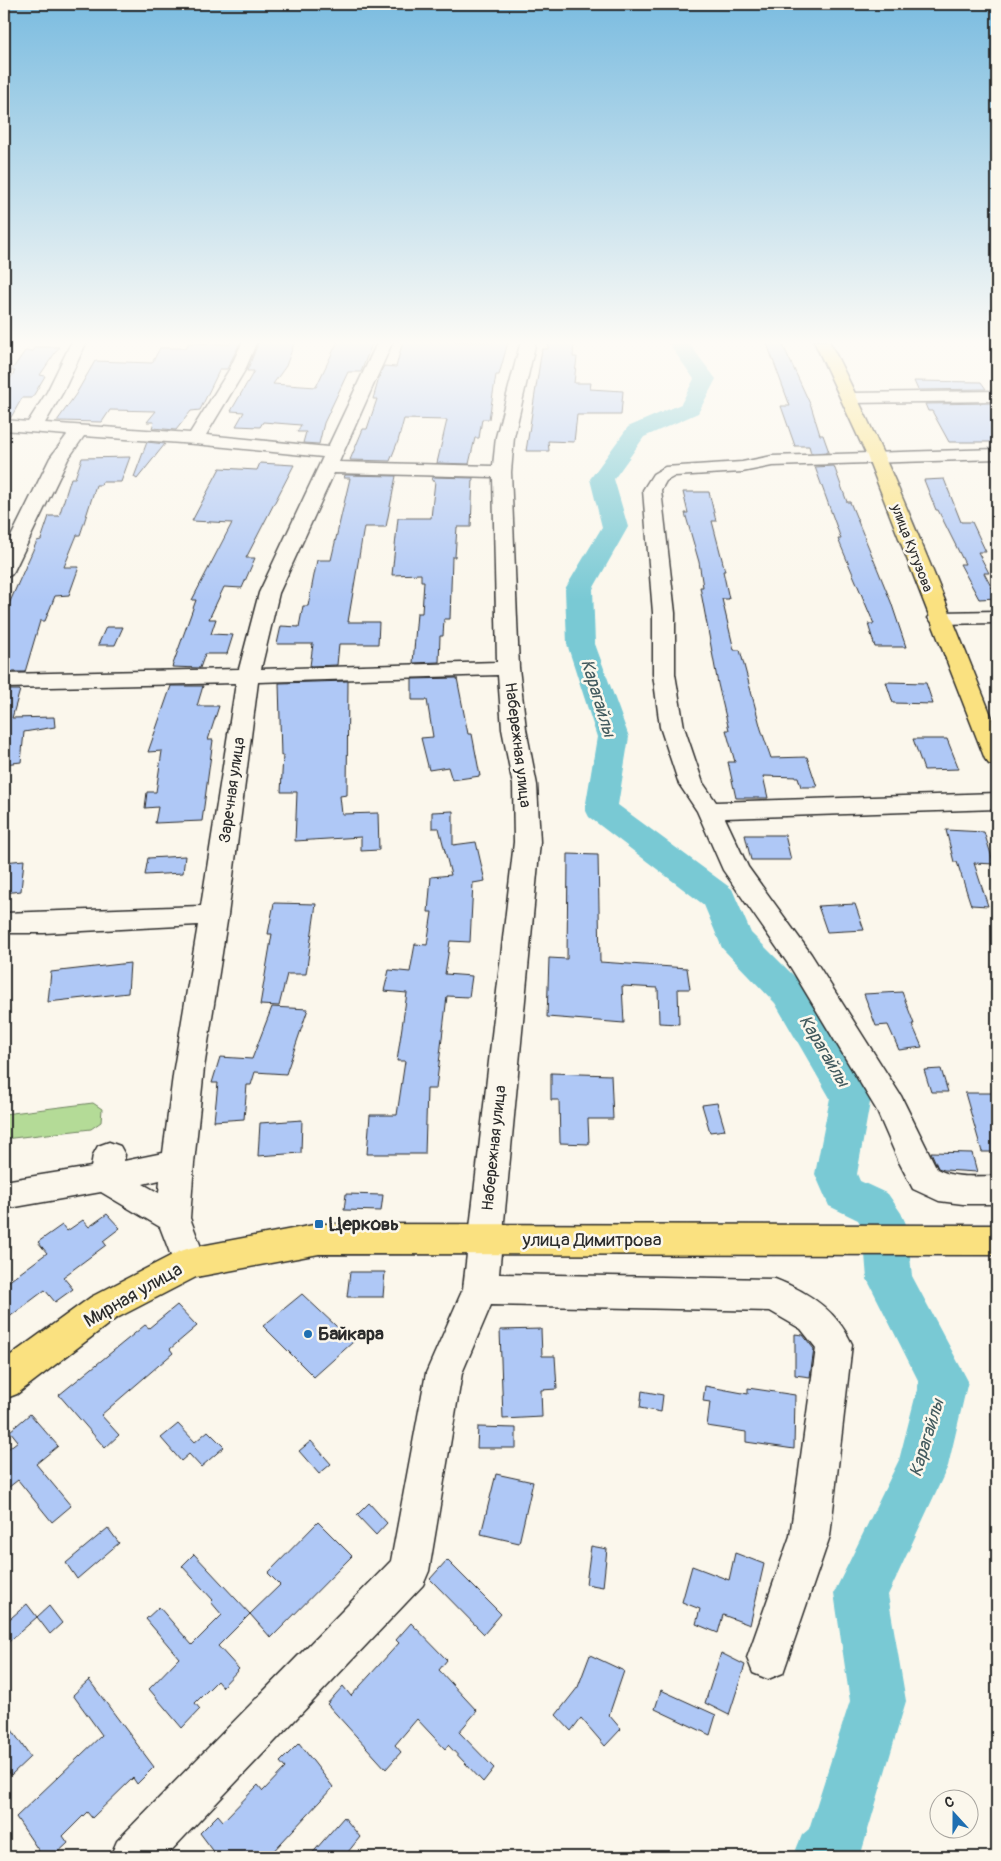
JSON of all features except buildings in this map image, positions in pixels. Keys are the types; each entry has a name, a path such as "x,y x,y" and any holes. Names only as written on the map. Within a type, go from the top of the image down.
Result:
{"main road":[{"name":"улица Кутузова","path":"863,428 997,759"},
{"name":"улица Димитрова","path":"190,1263 319,1239 997,1240"},
{"name":"Мирная улица","path":"4,1382 103,1308 190,1263"}],"street":[{"path":"51,428 195,439 330,460 502,472"},
{"path":"195,439 202,428"},
{"name":"Заречная улица","path":"190,1263 173,1218 178,1163 189,1068 214,915 248,676 268,593 345,428"},
{"name":"Набережная улица","path":"134,1857 410,1571 444,1373 480,1289 527,842 525,785 514,729 508,668 502,472 507,428"},
{"path":"4,571 59,458 79,431"},
{"path":"997,454 772,460 742,467 671,471 659,478 652,490 664,613 664,674 672,727 691,784 710,810 736,870 801,961 890,1105 915,1162 925,1179 938,1188 997,1190"},
{"path":"939,618 997,617"},
{"path":"4,681 508,668"},
{"path":"710,810 997,801"},
{"path":"4,923 44,924 214,915"},
{"path":"4,1196 107,1166 178,1163"},
{"path":"107,1166 173,1218"},
{"path":"480,1289 775,1295 814,1318 834,1344 810,1536 768,1658"}],"green space":[{"path":"93,1103 102,1109 101,1122 91,1129 4,1139 4,1114"}],"waterway":[{"name":"Карагайлы","path":"645,428 636,432 602,479 615,527 579,589 581,644 613,737 601,809 719,898 735,939 788,993 851,1097 836,1174 844,1193 873,1207 885,1226 890,1279 944,1381 923,1466 861,1593 878,1701 834,1847 824,1857"}],"place":[{"name":"Церковь","path":"319,1224"},
{"name":"Байкара","path":"308,1334"}]}
